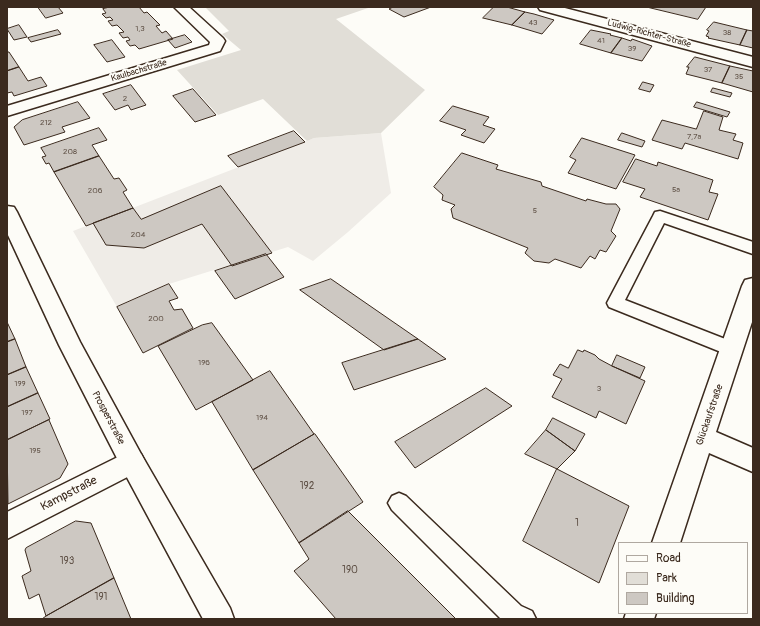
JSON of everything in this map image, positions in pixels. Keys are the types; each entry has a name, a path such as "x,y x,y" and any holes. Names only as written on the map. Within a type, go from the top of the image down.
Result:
{"street":[{"name":"Kaulbachstraße","path":"7,111 215,48 218,41 181,7"},
{"name":"Ludwig-Richter-Straße","path":"545,7 753,62"},
{"name":"Prosperstraße","path":"7,212 70,345 132,462 219,619"},
{"name":"Glückaufstraße","path":"666,542 753,286"},
{"path":"702,438 753,460"},
{"name":"Kampstraße","path":"7,526 132,462"}],"lane":[{"path":"732,349 615,303 660,216 753,248"},
{"path":"399,503 513,614 524,619"}],"shaded area":[{"path":"381,133 391,193 313,261 288,247 169,284 117,307 73,231 314,138"}],"green space":[{"path":"205,7 371,7 336,19 425,90 381,133 314,138 307,141 263,99 218,115 177,70 241,50 222,34 229,31"}],"building":[{"path":"38,7 58,7 63,13 46,18"},
{"path":"110,7 139,7 144,13 147,12 160,25 156,26 162,33 166,31 173,39 139,49 135,45 130,46 126,41 130,40 128,37 123,38 119,33 124,32 117,25 112,26 108,21 113,20 110,17 106,18 102,14 106,13 103,9"},
{"path":"390,7 431,7 404,17 389,9 391,8"},
{"path":"494,7 507,7 525,12 512,25 483,18"},
{"path":"647,7 706,7 698,19"},
{"path":"525,12 554,20 542,34 512,25"},
{"path":"714,22 747,30 740,45 708,38 709,37 706,36 709,31 707,30"},
{"path":"19,25 27,37 14,40 7,29"},
{"path":"58,30 61,34 31,42 28,38"},
{"path":"591,30 622,38 611,53 580,44"},
{"path":"747,30 753,31 753,48 740,45"},
{"path":"185,35 192,42 175,48 168,40"},
{"path":"622,38 631,41 632,39 652,46 642,61 611,53"},
{"path":"112,40 125,57 107,62 94,45"},
{"path":"7,52 9,52 19,67 7,71"},
{"path":"695,57 730,66 722,83 686,74 689,67 687,67"},
{"path":"730,66 753,71 753,92 722,83"},
{"path":"19,67 28,81 41,77 47,86 14,96 12,92 7,93 7,71"},
{"path":"643,82 654,85 650,92 639,89"},
{"path":"131,85 146,105 131,110 128,105 115,110 103,94"},
{"path":"713,88 732,93 730,97 711,92"},
{"path":"193,89 216,115 195,122 173,96"},
{"path":"78,102 90,118 62,127 65,132 24,145 14,127 22,120"},
{"path":"697,102 730,112 727,117 694,107"},
{"path":"453,106 489,117 483,125 495,129 484,143 461,135 466,130 440,121"},
{"path":"704,111 723,117 719,130 736,134 733,140 743,143 738,159 685,143 682,149 652,140 662,120 696,129"},
{"path":"99,128 107,140 92,145 99,156 54,172 49,163 46,164 42,157 46,156 41,148"},
{"path":"294,131 305,142 238,167 228,156"},
{"path":"622,133 645,141 642,147 618,140"},
{"path":"582,138 635,155 616,189 568,173 576,160 570,157"},
{"path":"462,153 498,165 496,169 541,182 542,186 586,201 587,199 606,204 616,204 620,209 611,231 616,236 606,252 600,250 595,259 590,256 581,268 555,259 549,263 534,261 525,253 528,248 453,218 451,209 455,205 442,200 443,195 434,187"},
{"path":"99,156 114,179 119,178 127,190 123,192 133,208 86,226 54,172"},
{"path":"636,159 657,166 658,162 713,180 709,192 718,194 708,220 640,197 645,189 623,182"},
{"path":"221,186 272,253 232,266 202,224 144,248 106,245 93,223 133,208 141,219"},
{"path":"266,254 284,277 235,299 215,271"},
{"path":"331,279 418,339 384,350 300,290"},
{"path":"169,284 178,298 169,301 174,310 182,309 193,328 143,353 117,307"},
{"path":"7,322 15,339 7,342"},
{"path":"212,323 253,380 196,410 158,346 202,325"},
{"path":"15,339 26,367 7,375 7,342"},
{"path":"418,339 446,359 354,390 342,363"},
{"path":"578,350 583,352 584,350 595,355 612,366 645,381 626,424 599,411 596,418 552,397 562,379 553,375 560,364 568,368"},
{"path":"617,355 645,367 640,378 612,366"},
{"path":"26,367 38,393 7,407 7,375"},
{"path":"270,371 314,434 253,470 212,402"},
{"path":"486,388 512,406 415,468 395,442"},
{"path":"38,393 50,419 7,440 7,407"},
{"path":"553,418 585,434 575,451 546,430"},
{"path":"49,420 68,464 60,478 8,504 7,440"},
{"path":"546,430 575,451 557,469 525,454"},
{"path":"315,434 363,502 299,543 253,470"},
{"path":"557,469 629,506 599,583 523,541"},
{"path":"348,511 456,619 336,619 294,571 309,559 299,543"},
{"path":"76,521 91,523 114,578 46,616 39,594 29,599 22,576 31,571 25,550 26,548"},
{"path":"114,578 131,619 42,619 46,616"}]}
